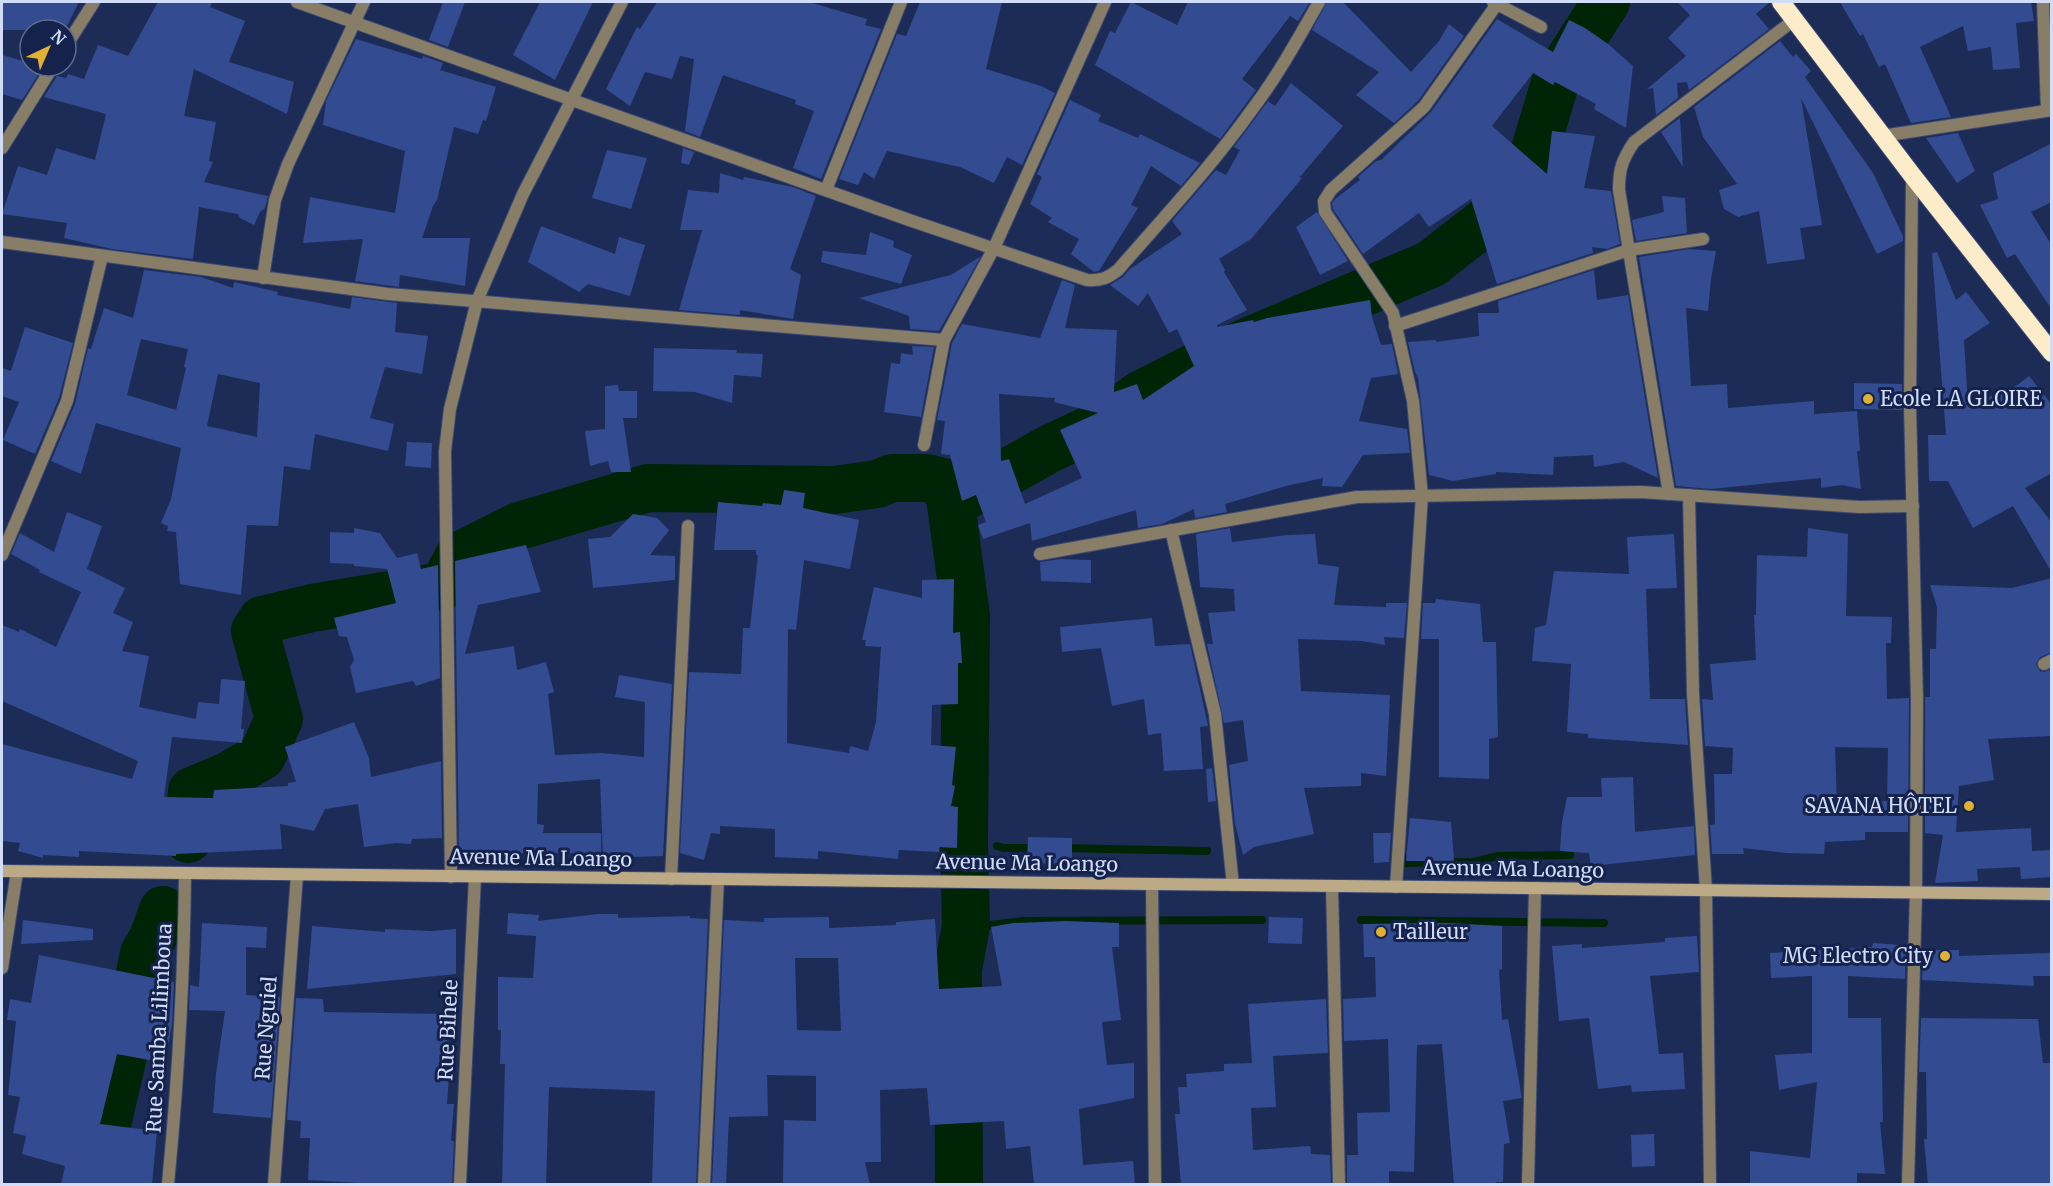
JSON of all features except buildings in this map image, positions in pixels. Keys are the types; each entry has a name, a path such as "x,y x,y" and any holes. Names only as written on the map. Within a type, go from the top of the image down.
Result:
{"highway":[{"path":"1781,2 1912,175 2052,352"}],"main road":[{"name":"Avenue Ma Loango","path":"2,871 2052,894"}],"street":[{"path":"78,27 94,2"},
{"path":"297,2 826,190 1087,280 1096,281 1107,278 1118,270 1224,147 1253,110 1286,59 1318,2"},
{"path":"263,278 275,200 288,164 364,2"},
{"path":"451,877 445,451 450,410 477,301 523,194 622,2"},
{"path":"826,190 901,2"},
{"path":"924,445 944,340 994,248 1105,2"},
{"path":"1882,136 2049,110 2043,2"},
{"path":"1396,887 1422,496 1413,401 1393,313 1325,212 1324,201 1331,190 1424,107 1495,3 1541,27"},
{"path":"1669,494 1619,190 1619,175 1623,158 1635,142 1794,20"},
{"path":"2,148 46,78"},
{"path":"1908,1185 1916,892 1917,700 1910,405 1912,175"},
{"path":"1395,326 1629,250 1704,239"},
{"path":"2,242 388,294 944,340"},
{"path":"2,555 67,401 102,256"},
{"path":"1040,554 1357,497 1641,492 1859,507 1913,506"},
{"path":"1689,495 1693,694 1706,890 1710,1185"},
{"path":"671,879 688,526"},
{"path":"1171,530 1215,714 1233,885"},
{"path":"2,968 18,872"},
{"name":"Rue Samba Lilimboua","path":"168,1185 177,1094 183,982 185,874"},
{"name":"Rue Nguiel","path":"274,1185 297,875"},
{"name":"Rue Bihele","path":"460,1185 475,877"},
{"path":"704,1185 718,879"},
{"path":"1152,884 1155,1185"},
{"path":"1332,886 1339,1185"},
{"path":"1528,1185 1535,888"}],"waterway":[{"path":"188,839 192,791 228,776 262,756 279,719 255,631 262,620 312,608 443,586 459,556 519,526 648,488 835,490 877,484 892,478 927,478 946,483 951,504 1049,449 1098,426 1140,395 1235,347 1431,264 1495,214 1534,153 1556,80 1606,2"},
{"path":"951,504 966,616 964,841 966,926 958,969 959,1184"},
{"path":"997,846 1039,848"},
{"path":"1060,848 1207,851"},
{"path":"1402,856 1402,863 1474,862 1498,856 1570,855"},
{"path":"93,1184 128,1035 144,953 153,938 163,910"},
{"path":"975,927 1023,921 1262,920"},
{"path":"1361,920 1604,923"}],"place":[{"name":"Ecole LA GLOIRE","path":"1868,399"},
{"name":"SAVANA HÔTEL","path":"1969,806"},
{"name":"Tailleur","path":"1381,932"},
{"name":"MG Electro City","path":"1945,956"}]}
